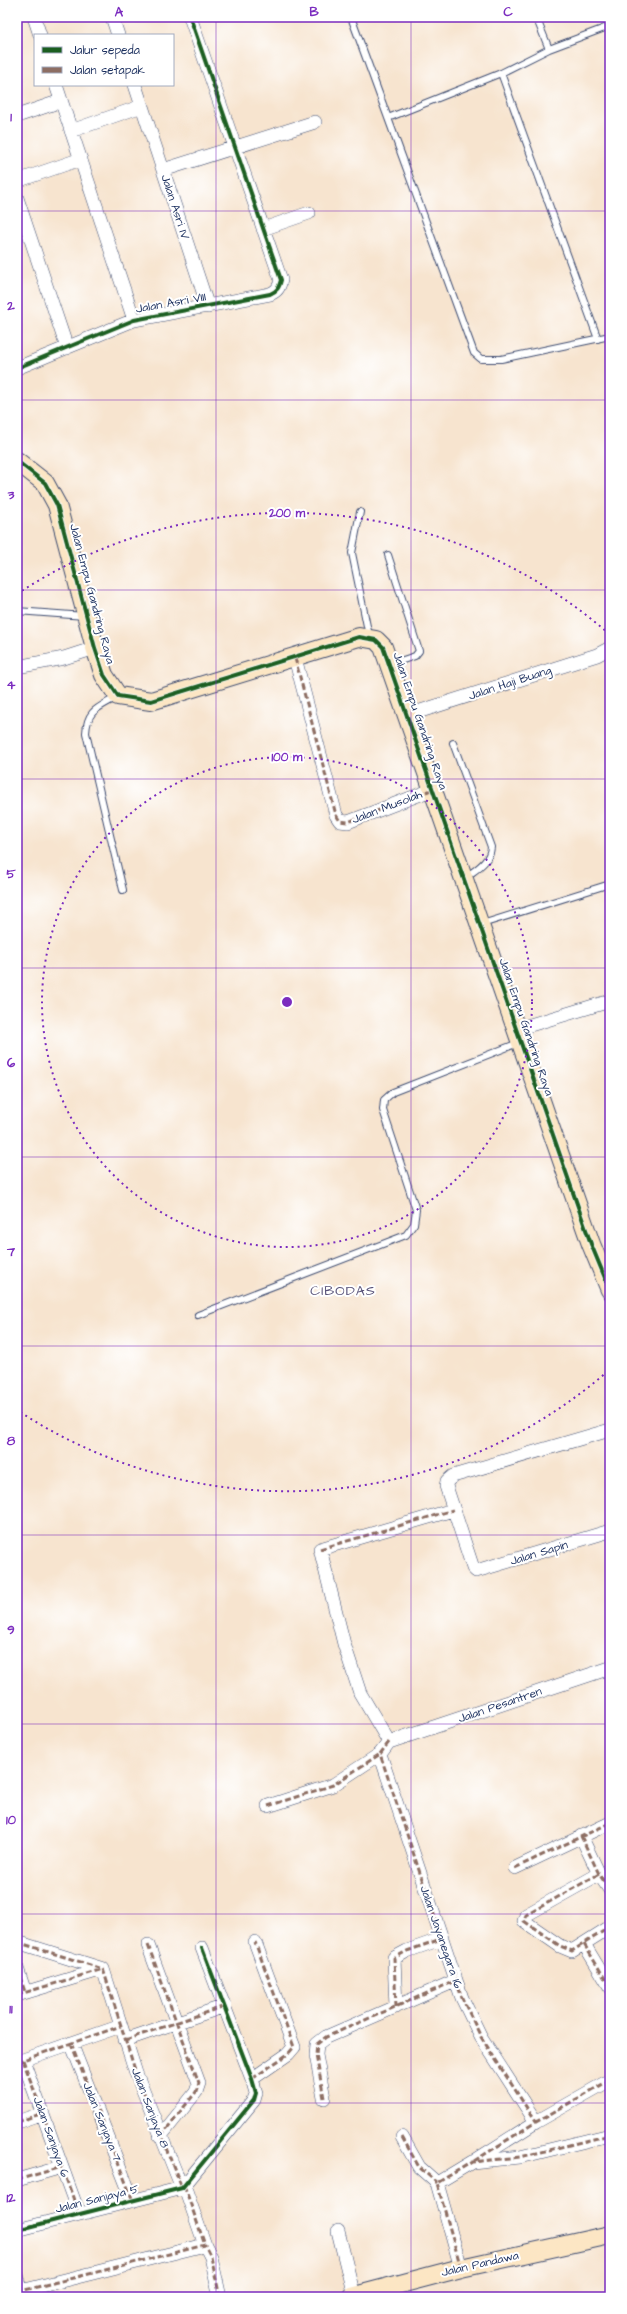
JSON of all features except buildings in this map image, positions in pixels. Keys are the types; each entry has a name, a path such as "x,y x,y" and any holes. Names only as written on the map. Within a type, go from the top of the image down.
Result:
{"street":[{"path":"34,17 40,34"},
{"path":"112,17 118,34"},
{"path":"190,17 233,148 262,229 308,214"},
{"path":"56,86 134,320"},
{"name":"Jalan Asri IV","path":"135,86 208,307"},
{"path":"17,116 61,101"},
{"path":"71,131 142,106"},
{"path":"163,170 315,122"},
{"path":"17,181 81,160"},
{"path":"17,198 67,348"},
{"name":"Jalan Asri VIII","path":"17,368 134,320 270,294 278,289 281,280 262,229"},
{"name":"Jalan Empu Gandring Raya","path":"17,461 45,483 57,505 95,648 107,680 118,696"},
{"path":"118,696 151,701 295,658 351,639 369,637"},
{"name":"Jalan Empu Gandring Raya","path":"369,637 376,640 383,647 391,664 591,1244 610,1290"},
{"path":"17,667 64,658 95,648"},
{"name":"Jalan Haji Buang","path":"408,715 597,655 610,648"},
{"name":"Jalan Musolah","path":"295,658 336,815 340,821 348,822 434,789"},
{"path":"519,1036 610,1001"},
{"path":"268,1806 333,1785 380,1754 389,1742 360,1693 344,1644 320,1549 452,1510 446,1486 447,1481 453,1476 610,1430"},
{"name":"Jalan Sapin","path":"452,1510 471,1564 474,1570 480,1572 610,1531"},
{"name":"Jalan Pesantren","path":"389,1742 610,1668"},
{"name":"Jalan Jayanegara 16","path":"380,1754 455,1980 481,2037 536,2122"},
{"path":"515,1868 610,1823"},
{"path":"581,1836 599,1874 610,1890"},
{"path":"599,1874 524,1918 524,1921 560,1946 572,1951 610,1927"},
{"path":"396,2007 394,1958 407,1951 441,1939"},
{"path":"17,1942 103,1969"},
{"path":"252,2078 288,2054 294,2047 255,1942"},
{"path":"584,1944 610,1987"},
{"path":"148,1945 199,2083 199,2087 160,2137"},
{"path":"183,2187 254,2100 256,2093 252,2078 202,1948"},
{"path":"17,1968 21,1994 103,1969"},
{"name":"Jalan Sanjaya 8","path":"103,1969 125,2040 160,2137 183,2187 211,2258 220,2297"},
{"path":"324,2098 316,2055 318,2044 326,2037 455,1980"},
{"path":"125,2040 225,2006"},
{"path":"20,2061 121,2026"},
{"name":"Jalan Sanjaya 7","path":"71,2043 133,2201"},
{"name":"Jalan Sanjaya 6","path":"20,2061 43,2113 79,2214"},
{"path":"436,2183 536,2122 610,2080"},
{"path":"17,2122 43,2113"},
{"path":"472,2162 520,2157 610,2135"},
{"path":"402,2137 419,2167 436,2183 461,2268"},
{"path":"17,2180 62,2167"},
{"name":"Jalan Sanjaya 5","path":"17,2230 183,2187"},
{"path":"338,2231 353,2297"},
{"name":"Jalan Pandawa","path":"353,2297 375,2294 461,2268 610,2235"},
{"path":"17,2275 23,2293 205,2245"}],"lane":[{"path":"352,17 474,354 480,359 501,359 598,340 610,336"},
{"path":"536,17 549,49"},
{"path":"388,118 501,73 549,49 610,26"},
{"path":"501,73 598,340"},
{"path":"360,512 352,553 369,637"},
{"path":"388,555 419,651 416,656 391,664"},
{"path":"17,611 87,616"},
{"path":"118,696 96,709 86,720 86,732 123,890"},
{"path":"453,743 491,847 490,854 486,861 464,879"},
{"path":"480,925 610,884"},
{"path":"198,1315 406,1235 414,1224 416,1210 383,1110 384,1100 393,1092 507,1045 519,1036"}],"marked path":[{"path":"295,658 336,815 340,821 348,822 434,789"},
{"path":"320,1549 453,1510"},
{"path":"389,1742 380,1754 462,1998 481,2037 536,2122"},
{"path":"268,1806 333,1785 380,1754"},
{"path":"515,1868 610,1823"},
{"path":"581,1836 599,1874 610,1890"},
{"path":"599,1874 526,1915 524,1921 560,1946 572,1951 610,1927"},
{"path":"396,2007 394,1958 407,1951 441,1939"},
{"path":"17,1942 103,1969"},
{"path":"252,2079 288,2054 294,2047 255,1942"},
{"path":"584,1944 610,1987"},
{"path":"148,1945 199,2083 196,2092 160,2137"},
{"path":"17,1968 25,1992"},
{"path":"103,1969 136,2073 182,2188"},
{"path":"17,1995 103,1969"},
{"path":"324,2098 316,2055 317,2044 326,2037 455,1981"},
{"path":"125,2040 225,2006"},
{"path":"17,2062 121,2026"},
{"path":"71,2043 133,2201"},
{"path":"23,2060 79,2214"},
{"path":"474,2161 536,2122 610,2080"},
{"path":"17,2122 43,2113"},
{"path":"461,2268 437,2183 472,2162 520,2157 610,2135"},
{"path":"402,2137 419,2167 437,2183"},
{"path":"17,2180 62,2167"},
{"path":"184,2185 205,2245"},
{"path":"17,2292 205,2245 211,2257 220,2297"},
{"path":"17,2275 22,2291"}],"cycle path":[{"path":"17,368 134,320 270,294 278,287 281,280 190,17"},
{"path":"17,461 45,483 57,505 95,648 104,675 118,696 151,701 359,637 376,640 383,647 591,1244 610,1290"},
{"path":"17,2230 182,2188 254,2100 256,2093 252,2079 202,1948"}],"district":[{"name":"CIBODAS","path":"343,1291"}]}
